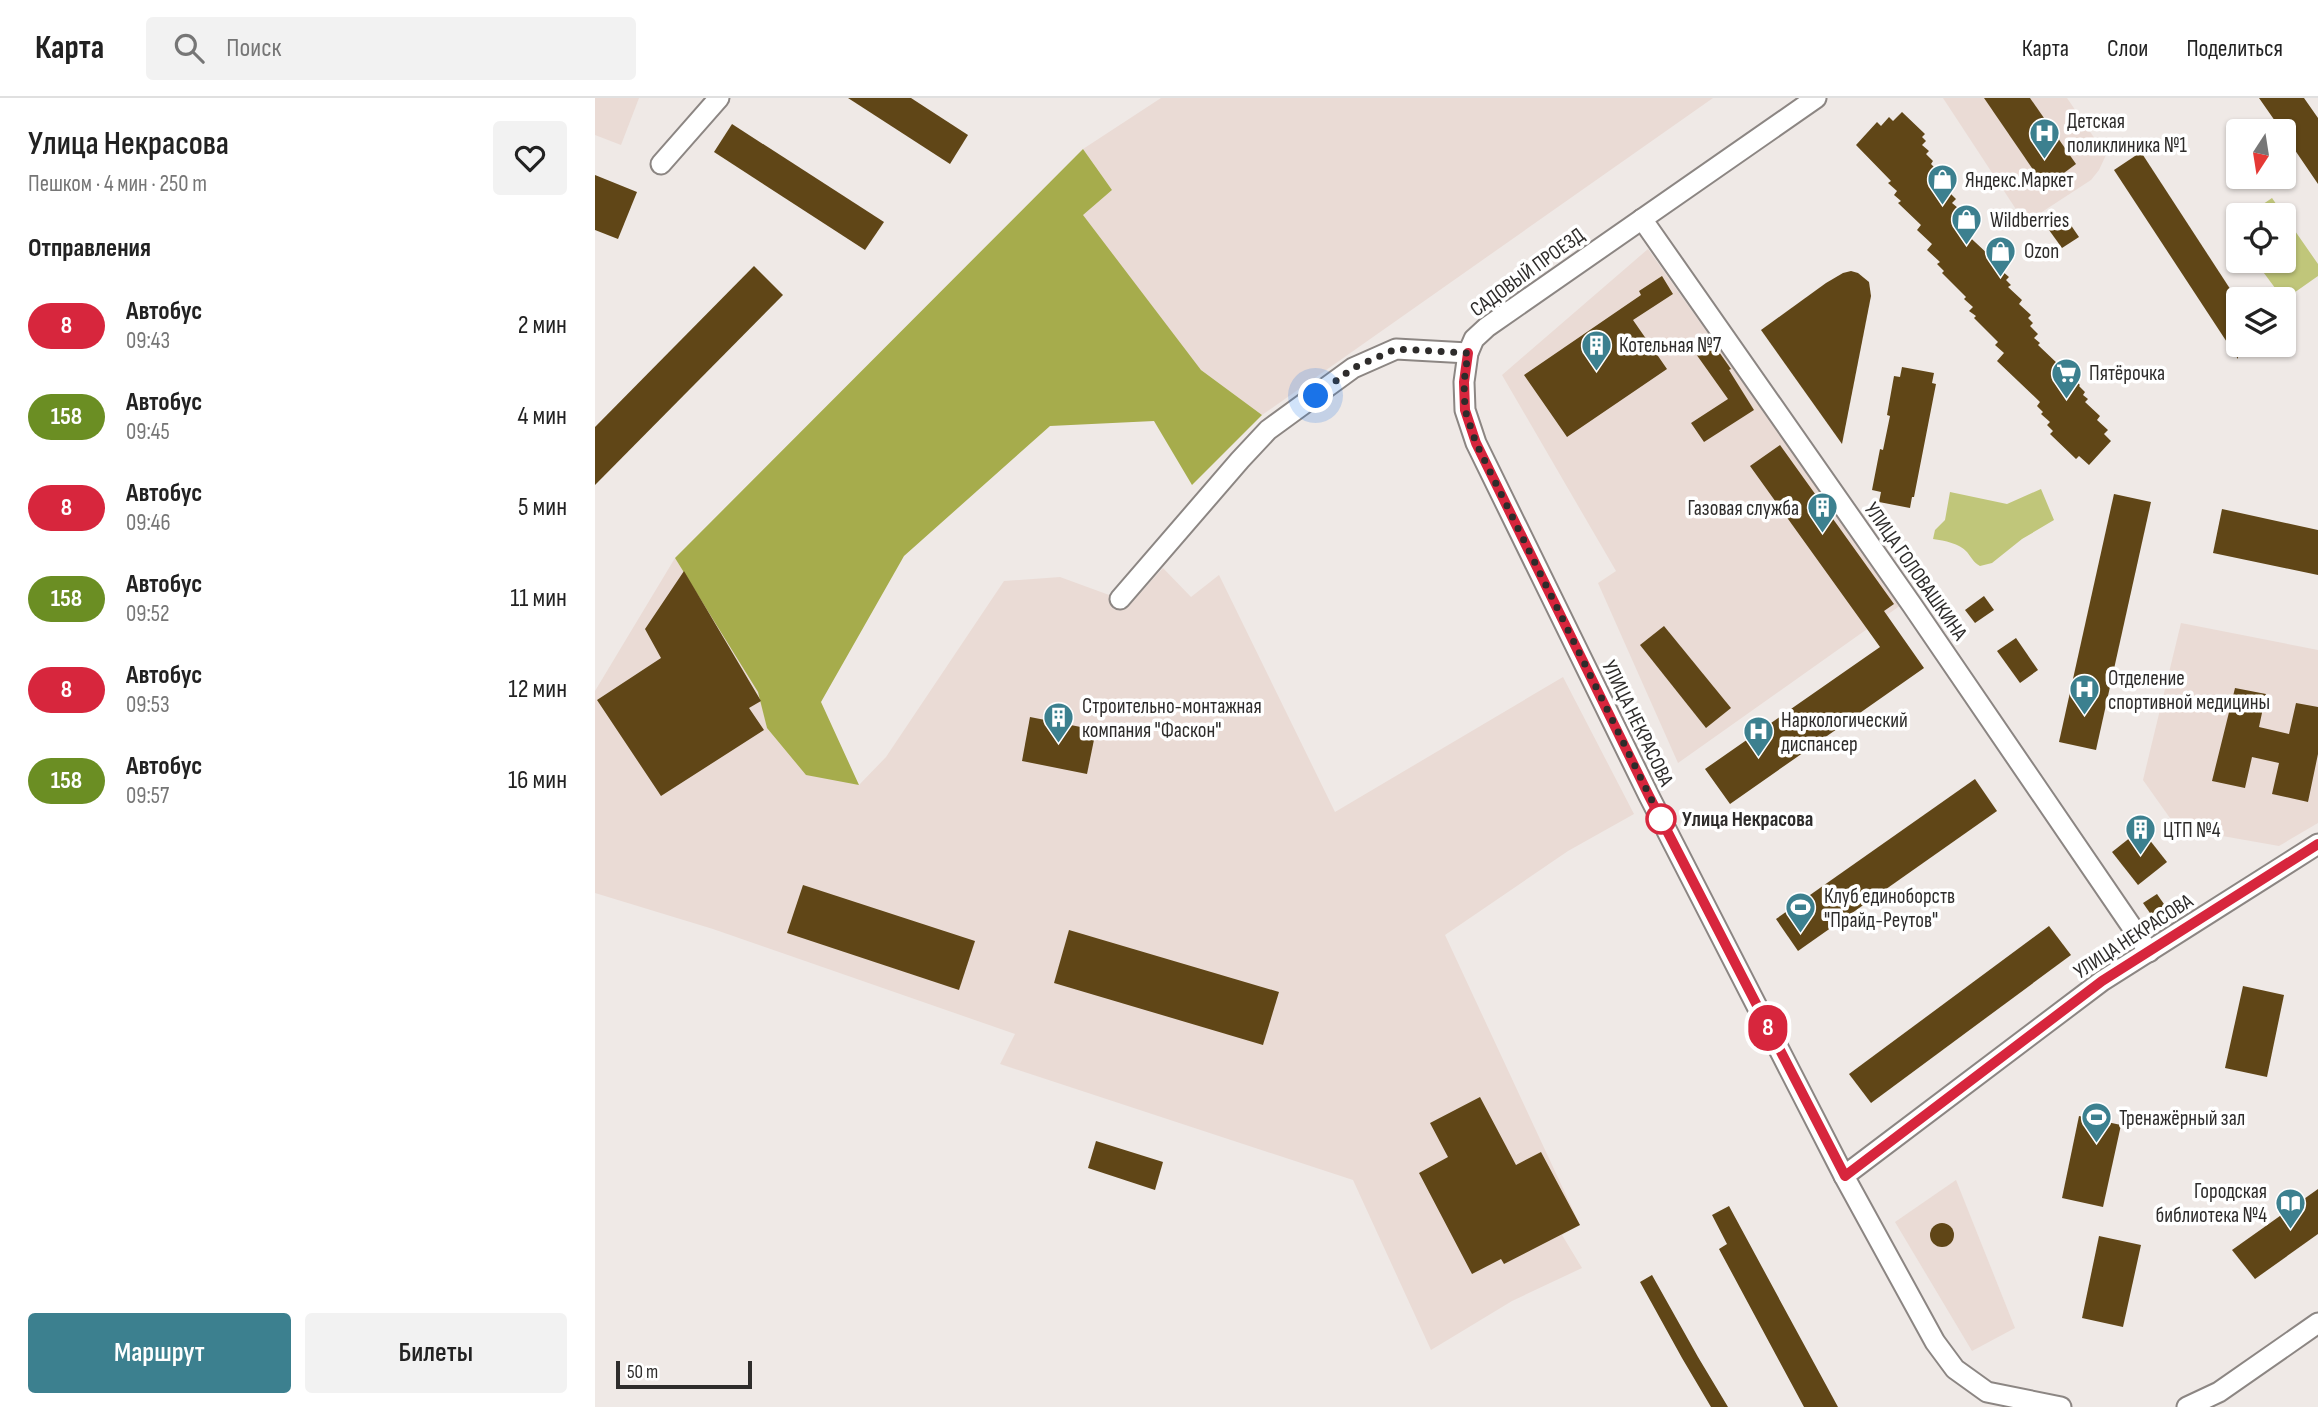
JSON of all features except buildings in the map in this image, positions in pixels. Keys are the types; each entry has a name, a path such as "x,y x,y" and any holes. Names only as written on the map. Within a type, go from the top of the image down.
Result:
{"street":[{"path":"661,164 719,98"},
{"name":"САДОВЫЙ ПРОЕЗД","path":"1468,353 1474,339 1487,327 1816,98"},
{"name":"УЛИЦА ГОЛОВАШКИНА","path":"1642,219 1912,605 2149,952"},
{"path":"1120,599 1268,430 1353,368 1396,349 1468,353"},
{"name":"УЛИЦА НЕКРАСОВА","path":"1468,353 1464,382 1465,410 1476,443 1649,796 1845,1176 1935,1342 1982,1399 2061,1407"},
{"name":"УЛИЦА НЕКРАСОВА","path":"1845,1176 2102,981 2318,844"},
{"path":"2187,1407 2220,1392 2318,1323"}],"shaded area":[{"path":"595,98 639,98 621,145 595,135"},
{"path":"1161,98 1713,98 1262,415 1201,370 1082,215 1112,190 1083,149"},
{"name":"Детская поликлиника №1","path":"1943,98 2067,98 2106,155 2091,180 2025,223"},
{"path":"1648,249 1901,605 1678,763 1598,583 1616,571 1502,375"},
{"path":"675,558 759,692 767,728 859,785 886,757 1004,581 1060,577 1131,603 1163,568 1191,597 1219,575 1335,812 1563,677 1634,814 1568,851 1445,935 1580,1225 1562,1235 1582,1268 1512,1301 1431,1350 1353,1180 1000,1064 1015,1034 713,929 595,893 595,691"},
{"path":"2181,623 2318,650 2318,823 2279,846 2177,828 2143,780"},
{"path":"1956,1180 2015,1328 1972,1351 1895,1222"}],"green space":[{"path":"1083,149 1112,190 1083,215 1201,370 1262,415 1192,485 1154,421 1050,426 904,556 821,702 859,785 806,775 767,728 758,692 675,558"},
{"path":"2296,232 2318,264 2318,276 2296,292 2296,287 2274,287 2264,273 2296,273"},
{"path":"2041,489 2054,520 2022,539 1992,563 1980,566 1960,546 1933,539 1935,530 1945,520 1950,492 2007,504"}],"bus line":[{"name":"8","path":"1468,353 1464,382 1465,410 1476,443 1649,796 1845,1176 2102,981 2318,844"}],"place":[{"name":"Детская поликлиника №1","path":"2044,160"},
{"name":"Яндекс.Маркет","path":"1942,207"},
{"name":"Wildberries","path":"1967,247"},
{"name":"Ozon","path":"2001,278"},
{"name":"Котельная №7","path":"1596,372"},
{"name":"Пятёрочка","path":"2066,400"},
{"name":"Газовая служба","path":"1822,535"},
{"name":"Отделение спортивной медицины","path":"2085,717"},
{"name":"Строительно-монтажная компания \"Фаскон\"","path":"1059,745"},
{"name":"Наркологический диспансер","path":"1758,759"},
{"name":"Улица Некрасова","path":"1661,819"},
{"name":"ЦТП №4","path":"2140,857"},
{"name":"Клуб единоборств \"Прайд-Реутов\"","path":"1801,935"},
{"name":"Тренажёрный зал","path":"2096,1145"},
{"name":"Городская библиотека №4","path":"2290,1230"}],"route":[{"path":"1316,396 1353,368 1396,349 1468,353 1464,382 1465,410 1476,443 1661,819"}]}
